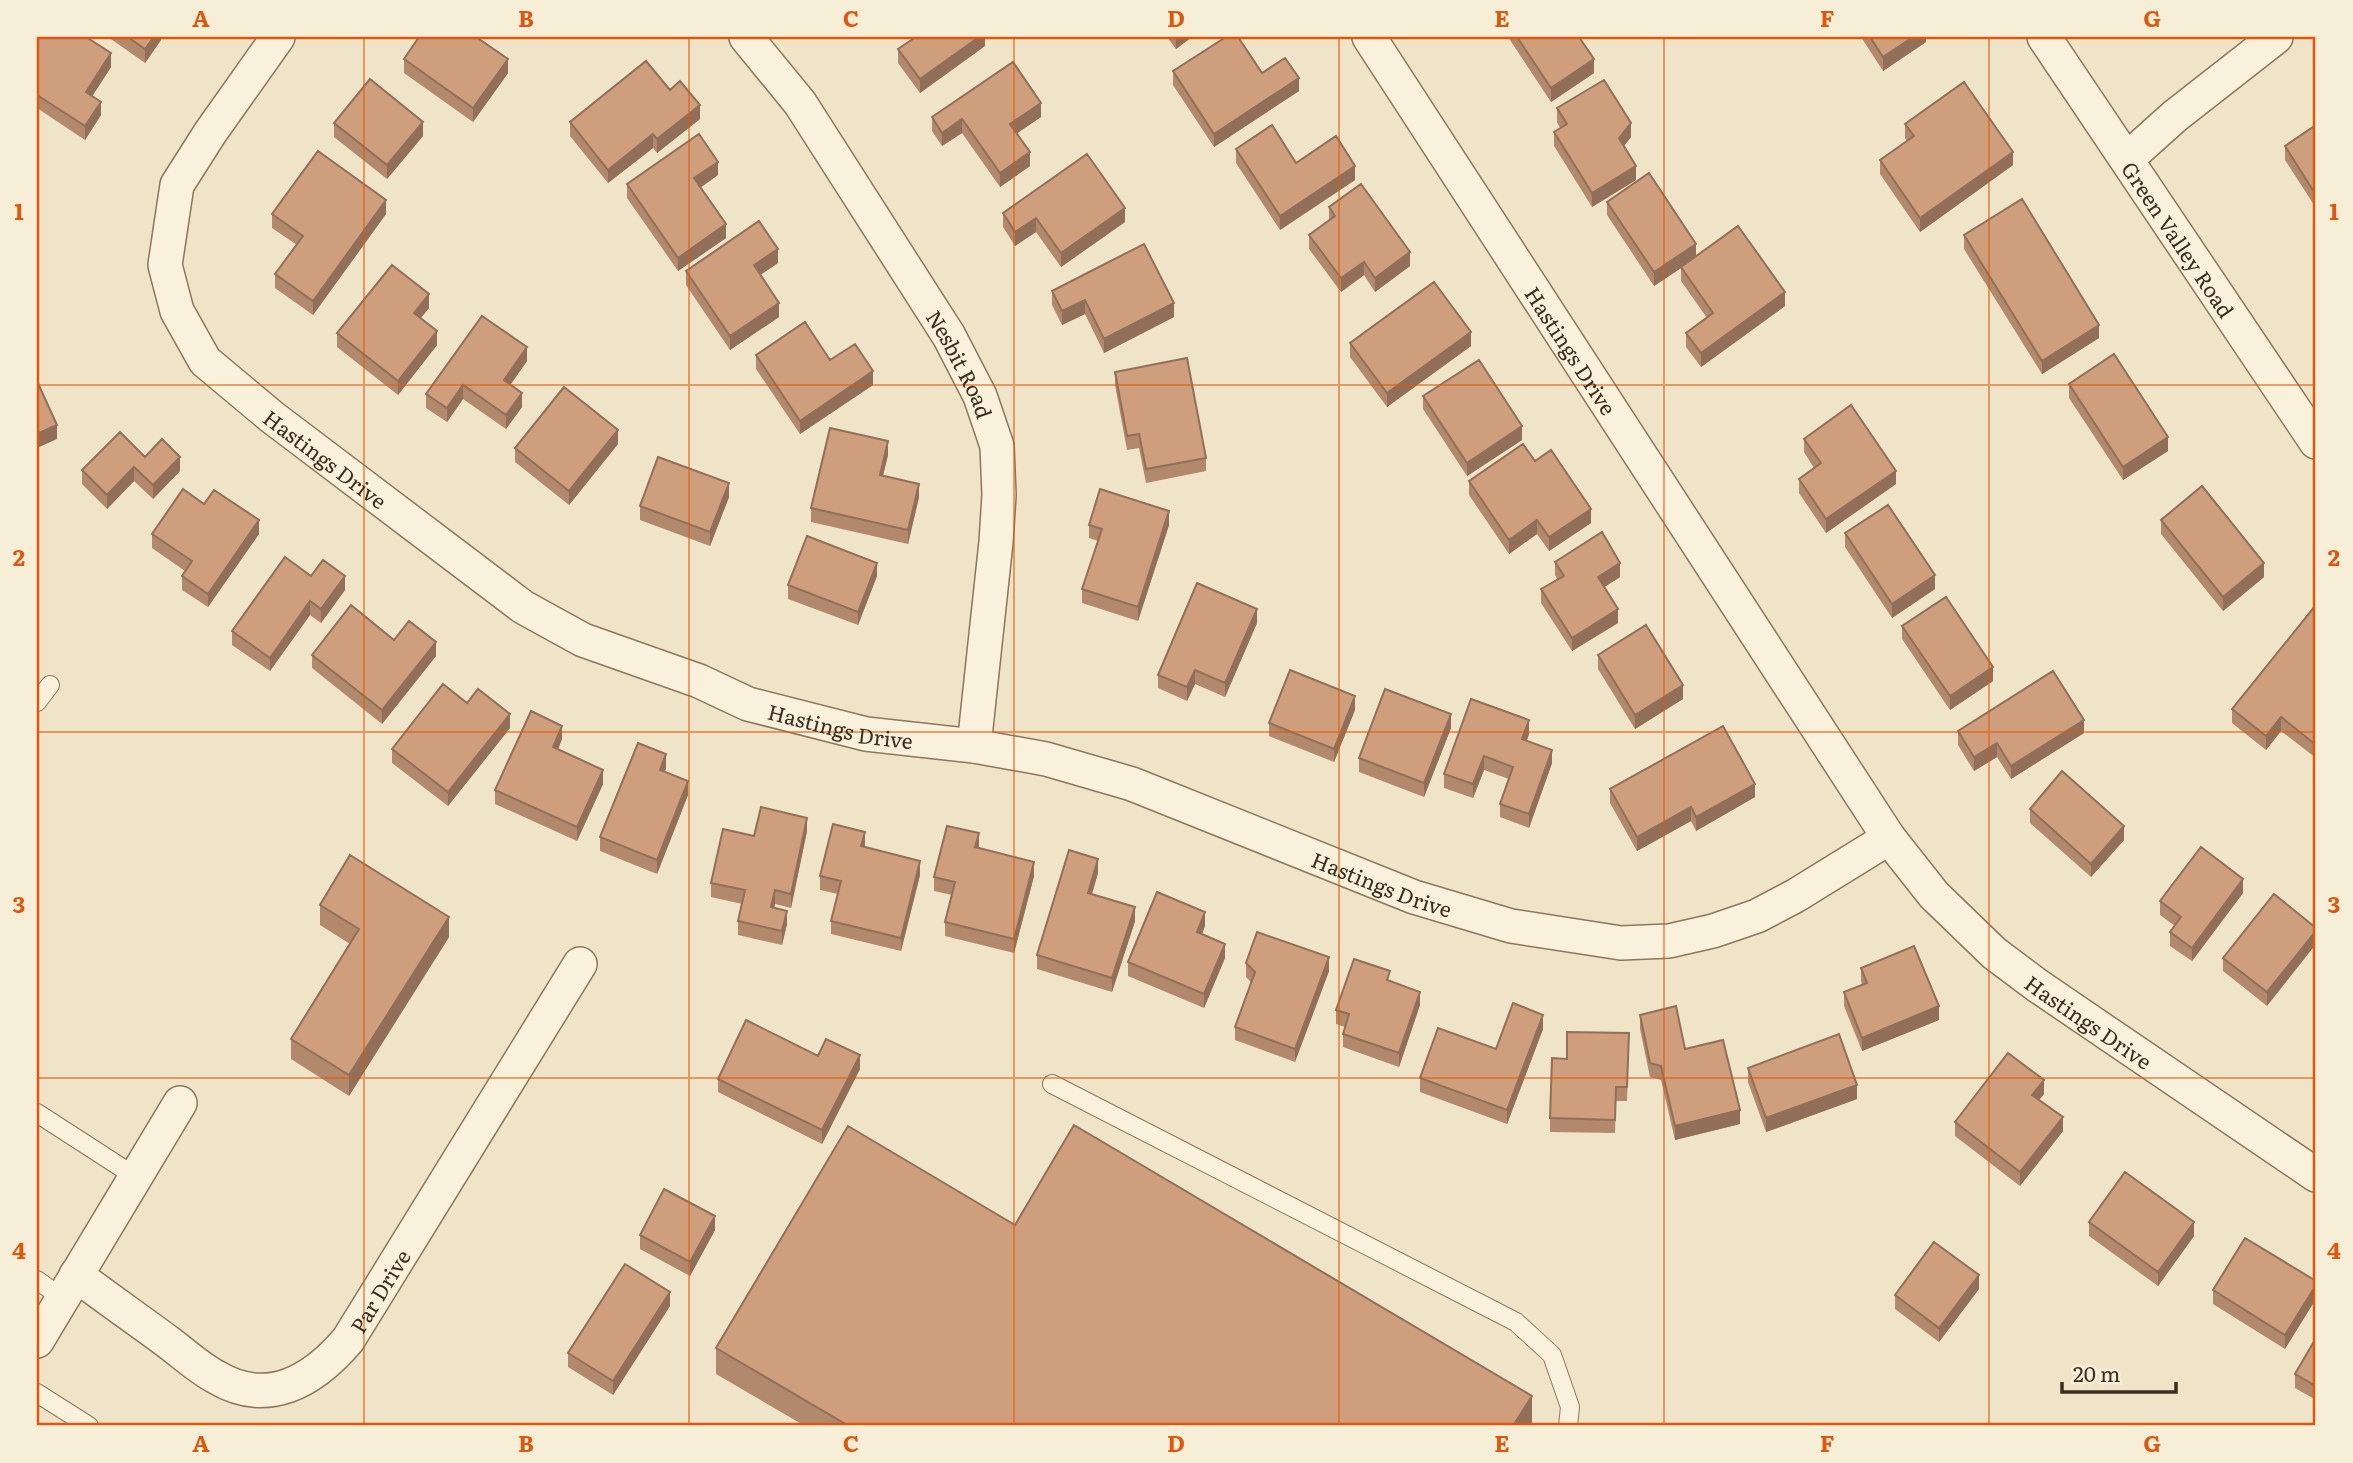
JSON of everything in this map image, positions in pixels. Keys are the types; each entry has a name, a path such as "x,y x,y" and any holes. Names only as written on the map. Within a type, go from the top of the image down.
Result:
{"street":[{"name":"Hastings Drive","path":"278,37 177,185 165,265 177,312 205,362 272,417 523,607 583,640 699,681 748,704 866,734 974,746 1046,759 1132,784 1414,897 1511,926 1621,943 1668,941 1713,931 1757,916 1795,896 1889,838"},
{"name":"Nesbit Road","path":"746,37 800,103 949,336 980,396 997,446 999,495 996,542 974,746"},
{"name":"Hastings Drive","path":"1369,37 1889,838 1934,895 1994,953 2038,986 2316,1175"},
{"name":"Green Valley Road","path":"2044,37 2316,442"},
{"path":"2127,159 2175,116 2276,37"},
{"name":"Par Drive","path":"58,1285 217,1378 243,1389 272,1390 309,1377 330,1361 348,1340 580,964"},
{"path":"37,1341 58,1285 136,1177 180,1103"}],"lane":[{"path":"37,702 50,685"},
{"path":"1052,1084 1516,1322 1552,1355 1570,1407 1568,1426"},
{"path":"37,1113 136,1177"},
{"path":"37,1393 89,1426"}],"building":[{"path":"37,37 86,37 111,53 86,92 101,102 85,126 37,95"},
{"path":"128,37 154,37 145,49"},
{"path":"419,37 476,37 508,59 473,108 404,59"},
{"path":"916,37 979,37 920,79 898,49"},
{"path":"1226,37 1238,37 1262,73 1285,58 1299,78 1214,134 1173,71"},
{"path":"1517,37 1579,37 1594,59 1551,88"},
{"path":"1870,37 1913,37 1883,57"},
{"path":"646,61 670,90 680,81 700,105 657,139 653,134 608,170 570,122"},
{"path":"1013,62 1041,103 1010,124 1030,152 1000,173 962,119 942,133 932,117"},
{"path":"370,79 423,122 387,165 334,123"},
{"path":"1604,80 1631,123 1619,138 1636,166 1592,193 1554,132 1567,124 1557,108"},
{"path":"1964,82 2013,152 1920,218 1880,160 1914,136 1905,124"},
{"path":"1272,125 1296,163 1336,136 1355,166 1280,216 1236,149"},
{"path":"2316,125 2316,195 2285,146"},
{"path":"699,134 718,162 694,178 726,224 678,258 627,184"},
{"path":"318,151 386,200 313,301 275,274 303,236 272,214"},
{"path":"1087,154 1125,208 1061,253 1036,218 1015,232 1003,213"},
{"path":"1649,173 1696,244 1654,272 1607,202"},
{"path":"1361,184 1410,252 1375,278 1364,262 1341,278 1309,235 1335,216 1329,207"},
{"path":"2022,199 2099,325 2042,361 1964,235"},
{"path":"759,221 778,249 754,265 779,303 730,336 686,271"},
{"path":"1738,226 1785,292 1701,353 1686,333 1713,313 1681,267"},
{"path":"1144,244 1174,303 1104,339 1085,300 1062,311 1052,291"},
{"path":"392,265 429,294 414,313 437,331 398,381 337,333"},
{"path":"1434,282 1471,332 1387,393 1350,343"},
{"path":"482,316 527,347 504,380 522,393 506,415 463,385 447,408 426,394"},
{"path":"805,322 830,360 855,344 873,371 800,421 756,355"},
{"path":"2114,354 2168,437 2123,467 2069,384"},
{"path":"1187,358 1206,458 1146,469 1139,434 1127,436 1115,372"},
{"path":"1479,360 1522,426 1467,463 1423,396"},
{"path":"37,381 57,425 37,434"},
{"path":"564,387 618,430 569,491 515,448"},
{"path":"1851,405 1896,471 1826,519 1799,479 1821,463 1804,439"},
{"path":"830,428 888,441 880,475 919,484 908,530 811,508"},
{"path":"120,432 145,457 162,439 180,457 153,485 134,467 107,495 82,470"},
{"path":"1523,444 1535,461 1551,450 1591,509 1549,537 1537,520 1509,540 1469,481"},
{"path":"658,457 729,483 710,532 640,506"},
{"path":"2202,486 2264,563 2223,597 2161,520"},
{"path":"183,489 204,504 214,490 259,520 208,594 182,576 192,561 152,534"},
{"path":"1100,489 1169,511 1138,607 1082,589 1102,529 1089,525"},
{"path":"1888,505 1935,575 1892,604 1845,533"},
{"path":"1602,532 1620,563 1598,577 1618,609 1572,638 1541,589 1564,576 1555,562"},
{"path":"807,536 877,563 858,612 788,585"},
{"path":"285,557 311,576 323,560 345,576 321,609 310,601 270,658 232,631"},
{"path":"1197,583 1257,609 1225,683 1195,670 1187,687 1158,675"},
{"path":"1946,597 1993,667 1950,696 1902,626"},
{"path":"351,605 394,640 409,621 436,642 382,710 312,655"},
{"path":"2315,606 2316,745 2281,717 2266,736 2232,709"},
{"path":"1646,625 1683,685 1635,715 1598,655"},
{"path":"1290,670 1355,696 1334,749 1269,723"},
{"path":"2053,671 2084,720 2011,766 1997,743 1974,757 1958,731"},
{"path":"443,684 467,703 478,689 510,714 448,792 392,749"},
{"path":"1385,689 1451,714 1424,783 1359,758"},
{"path":"1471,699 1529,720 1522,739 1552,750 1529,814 1500,804 1513,767 1484,756 1473,784 1444,774"},
{"path":"531,711 562,726 553,747 603,770 577,827 495,790"},
{"path":"1723,726 1755,784 1696,817 1691,807 1637,837 1610,789"},
{"path":"638,743 666,754 660,770 688,781 657,860 600,837"},
{"path":"2062,771 2124,826 2091,864 2030,809"},
{"path":"761,807 807,818 791,894 775,890 771,907 787,911 782,931 738,921 745,890 711,883 723,829 754,836"},
{"path":"833,824 865,832 861,846 920,861 901,938 831,921 841,881 820,876"},
{"path":"947,826 979,833 975,847 1034,862 1014,939 945,922 955,882 934,877"},
{"path":"2201,847 2243,879 2192,948 2170,932 2181,917 2160,901"},
{"path":"1069,850 1098,859 1088,893 1135,907 1112,978 1037,955"},
{"path":"350,855 449,917 349,1075 291,1039 359,929 320,905"},
{"path":"1157,892 1205,912 1197,932 1225,944 1204,994 1128,962"},
{"path":"2274,894 2316,928 2316,931 2267,992 2223,958"},
{"path":"1257,932 1329,957 1295,1049 1235,1027 1255,972 1246,963"},
{"path":"1914,946 1939,1006 1862,1038 1844,992 1867,983 1861,968"},
{"path":"1354,959 1390,971 1387,980 1420,992 1399,1053 1343,1034 1349,1014 1336,1010"},
{"path":"1513,1003 1543,1015 1507,1110 1420,1078 1438,1028 1496,1049"},
{"path":"1676,1006 1685,1049 1723,1040 1740,1110 1675,1126 1661,1066 1650,1063 1640,1015"},
{"path":"746,1020 818,1056 826,1039 860,1055 822,1130 718,1079"},
{"path":"1567,1032 1629,1033 1627,1087 1616,1087 1615,1120 1550,1118 1552,1058 1567,1059"},
{"path":"1839,1034 1857,1085 1766,1118 1748,1068"},
{"path":"2008,1053 2044,1080 2032,1095 2063,1117 2020,1172 1955,1122"},
{"path":"1074,1125 1532,1396 1513,1426 849,1426 716,1348 848,1126 1015,1225"},
{"path":"2125,1172 2194,1222 2158,1272 2089,1222"},
{"path":"664,1189 715,1216 690,1262 640,1235"},
{"path":"2245,1238 2316,1281 2285,1335 2213,1290"},
{"path":"1934,1242 1979,1275 1939,1328 1895,1295"},
{"path":"625,1264 670,1292 613,1381 568,1353"},
{"path":"2316,1338 2316,1386 2295,1374"}]}
